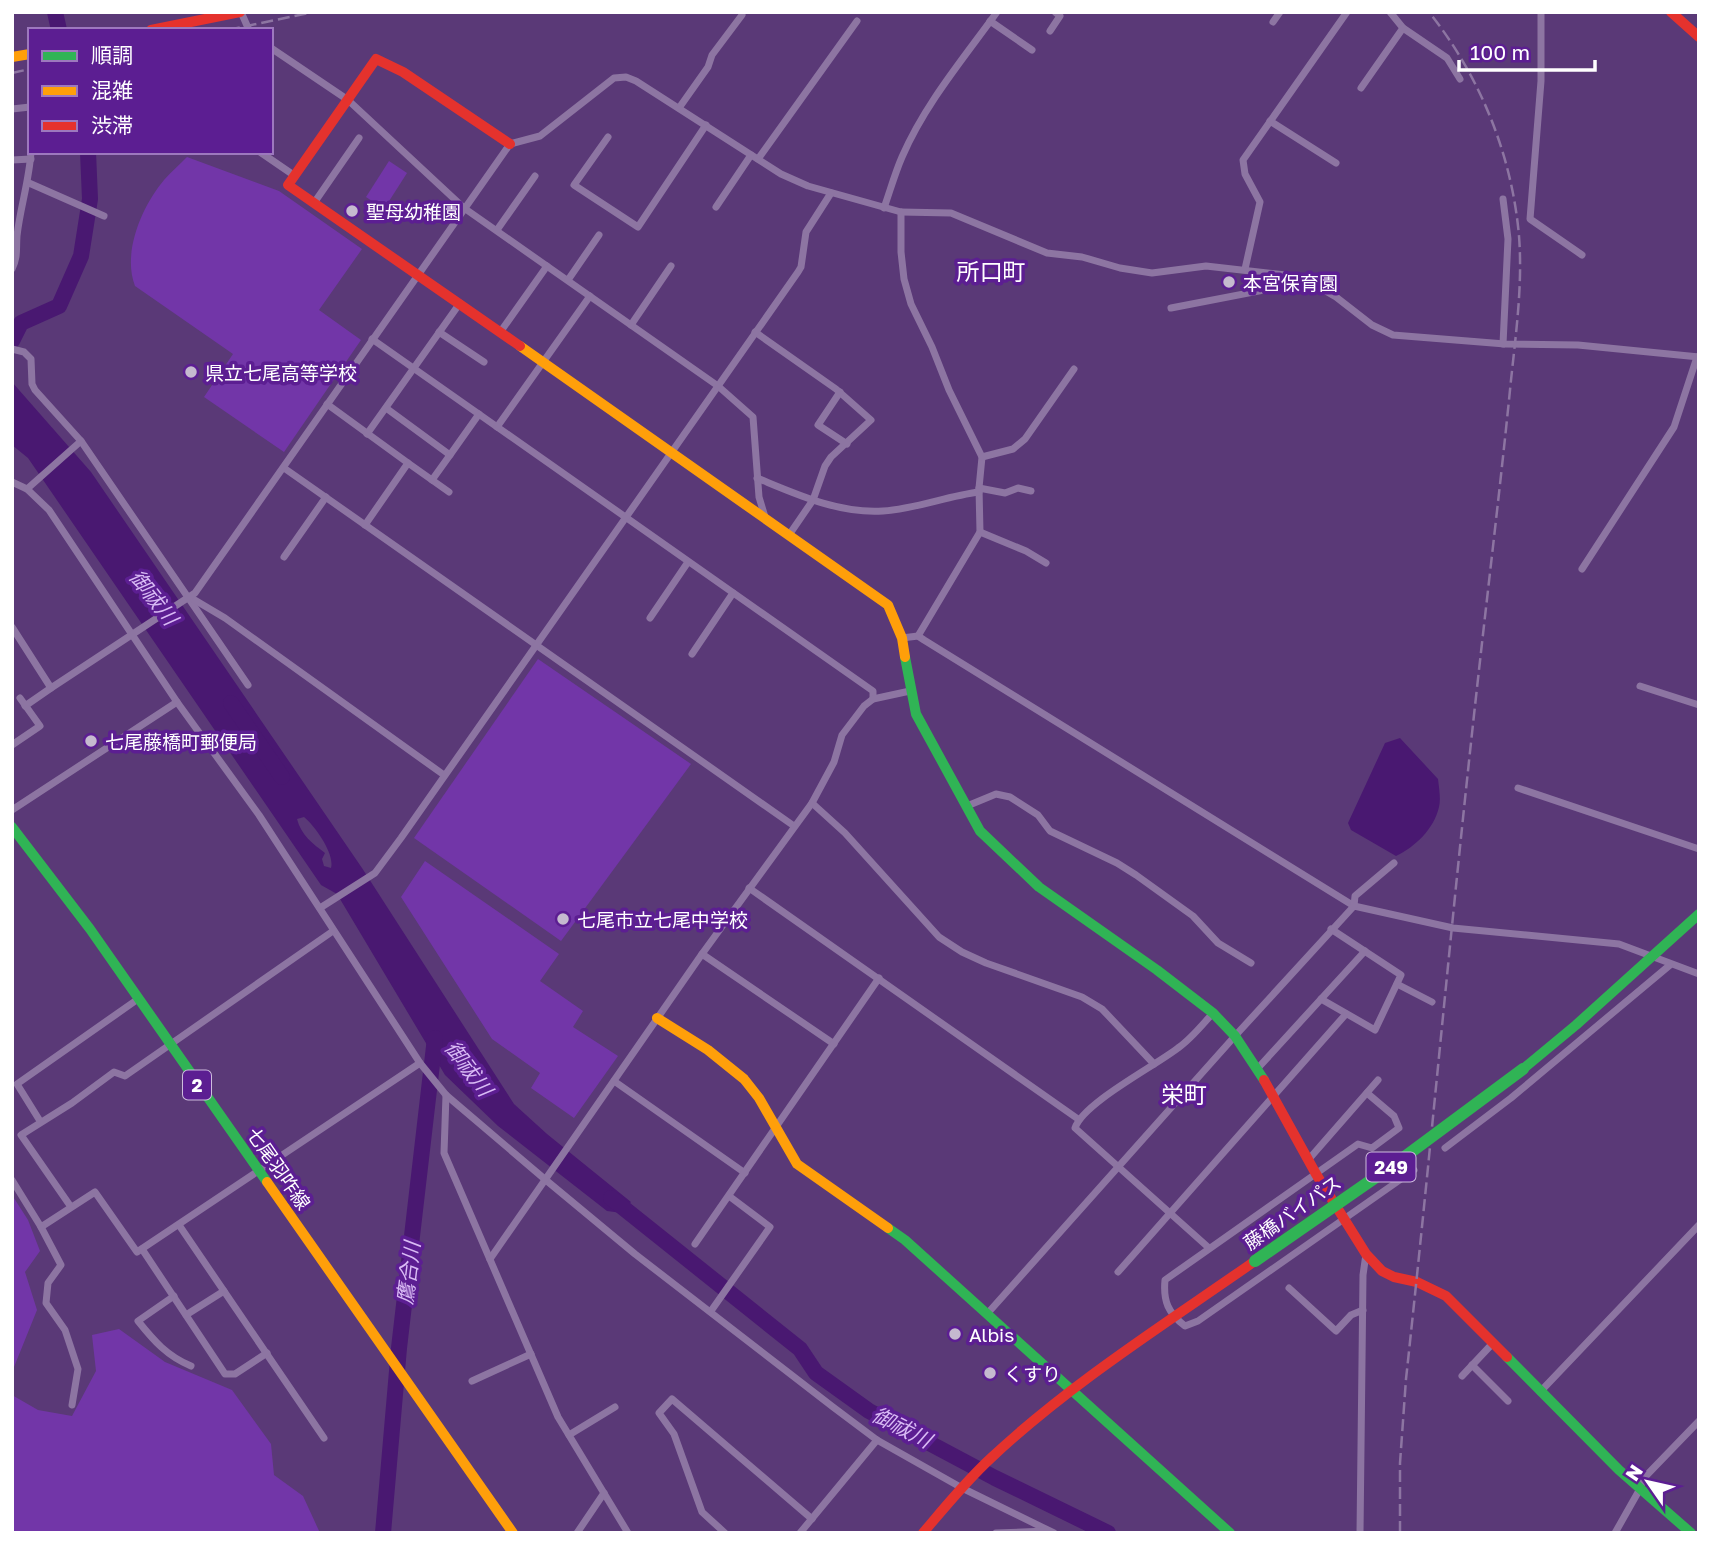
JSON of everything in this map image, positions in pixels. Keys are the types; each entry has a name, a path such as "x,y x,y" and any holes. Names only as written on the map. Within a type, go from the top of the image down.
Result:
{"main road":[{"path":"159,28 217,14 240,12"},
{"path":"1671,12 1699,37"},
{"path":"510,144 403,72 376,59 288,185 501,331 888,605 902,638 916,713 981,831 1040,887 1213,1013 1235,1036 1258,1068 1316,1174 1366,1254 1382,1271 1394,1277 1417,1282 1446,1296 1619,1469 1691,1533"},
{"name":"七尾羽咋線","path":"13,829 90,929 513,1533"},
{"name":"藤橋バイパス","path":"923,1533 999,1451 1071,1392 1399,1161 1523,1069 1699,914"},
{"path":"657,1018 739,1073 753,1089 797,1164 905,1240 1230,1533"}],"street":[{"path":"240,12 248,28"},
{"path":"884,208 902,157 918,126 939,91 997,12"},
{"path":"1273,22 1280,12"},
{"path":"1245,269 1260,202 1245,174 1243,160 1347,12"},
{"path":"1390,12 1403,28 1447,58 1460,79"},
{"path":"1541,12 1541,80 1530,219 1582,255"},
{"path":"1050,31 1060,13"},
{"path":"679,108 708,67 712,55 742,15"},
{"path":"716,207 857,21"},
{"path":"990,21 1032,50"},
{"path":"1361,88 1403,28"},
{"path":"273,49 348,100 464,208 718,387 753,417 759,498 765,517"},
{"path":"25,706 189,597 284,468 510,144 540,136 614,78 626,77 636,81 781,174 808,186 901,212 951,213 1047,253 1082,257 1120,268 1152,272 1206,266 1245,269 1310,282 1336,297 1372,325 1393,335 1503,344 1578,345 1698,357 1674,427 1582,569"},
{"path":"1270,121 1336,163"},
{"path":"608,137 574,185 638,227 706,125"},
{"path":"314,203 359,138"},
{"path":"263,154 295,176"},
{"path":"12,160 31,155 29,183 17,235 18,258 12,269"},
{"path":"497,230 535,176"},
{"path":"29,183 104,216"},
{"path":"320,908 375,873 801,267 806,232 831,192"},
{"path":"1503,199 1508,239 1503,344"},
{"path":"901,212 901,252 904,279 911,304 932,347 948,390 982,457 979,490 980,532 918,636"},
{"path":"568,281 599,235"},
{"path":"501,331 547,265"},
{"path":"631,325 671,266"},
{"path":"1171,309 1310,282"},
{"path":"497,427 590,296"},
{"path":"367,434 460,303"},
{"path":"439,332 484,362"},
{"path":"755,332 840,392 871,420 831,457 813,500 789,535"},
{"path":"372,339 873,691 873,699"},
{"path":"16,350 31,359 32,384 35,390 81,441 248,685"},
{"path":"982,457 1013,449 1025,439 1074,369"},
{"path":"840,392 818,425 847,444"},
{"path":"327,404 449,492"},
{"path":"386,408 450,455"},
{"path":"432,480 479,414"},
{"path":"27,489 81,441"},
{"path":"365,525 408,463"},
{"path":"284,468 794,827"},
{"path":"757,478 813,500 858,511 884,511 979,490 1005,493 1018,488 1031,491"},
{"path":"12,482 27,489 49,510 177,702 259,815 421,1065 444,1093 549,1177 635,1254 877,1440 1053,1532"},
{"path":"284,557 326,497"},
{"path":"980,532 1026,551 1046,563"},
{"path":"650,618 688,562"},
{"path":"692,654 733,593"},
{"path":"189,597 225,618 444,775"},
{"path":"12,627 51,688"},
{"path":"902,638 918,636 1354,906 1454,928 1619,944 1699,974"},
{"path":"1640,686 1699,705"},
{"path":"490,1259 702,954 811,803 834,762 842,735 864,706 873,699 910,691"},
{"path":"12,745 40,726 20,698"},
{"path":"12,810 177,702"},
{"path":"1518,788 1699,849"},
{"path":"967,806 996,794 1010,797 1038,815 1050,831 1136,875 1193,916 1218,943 1251,963"},
{"path":"811,803 845,833 939,937 986,963 1082,997 1102,1009 1154,1064"},
{"path":"987,1314 1354,906 1355,896 1394,863"},
{"path":"749,888 1078,1119"},
{"path":"1321,999 1375,1030 1401,975 1331,929"},
{"path":"71,1207 21,1135 114,1072 125,1076 333,931"},
{"path":"1258,1068 1365,951"},
{"path":"702,954 834,1044"},
{"path":"1445,1148 1511,1098 1670,965"},
{"path":"695,1244 880,978"},
{"path":"1397,984 1432,1002"},
{"path":"40,1121 17,1083 138,999"},
{"path":"1209,1248 1075,1128 1078,1119 1117,1088 1180,1047 1213,1013"},
{"path":"1118,1272 1346,1014"},
{"path":"41,1227 95,1192 137,1252 421,1065"},
{"path":"1308,1160 1378,1080"},
{"path":"614,1081 745,1173"},
{"path":"444,1093 444,1153 558,1417 628,1533"},
{"path":"1367,1093 1394,1116 1399,1128 1372,1148 1358,1144 1165,1280 1163,1297 1175,1318 1185,1326 1198,1321 1414,1170"},
{"path":"12,1180 61,1265 48,1283 47,1303 65,1330 78,1369 72,1405"},
{"path":"711,1311 770,1227 729,1196"},
{"path":"179,1225 324,1438"},
{"path":"1540,1392 1699,1225"},
{"path":"142,1249 225,1374 235,1374 267,1353"},
{"path":"1360,1533 1366,1254"},
{"path":"1289,1289 1336,1331 1351,1315 1363,1310"},
{"path":"186,1315 224,1291"},
{"path":"174,1296 138,1321 158,1346 175,1359 191,1366"},
{"path":"1462,1376 1493,1343"},
{"path":"472,1381 531,1354"},
{"path":"1472,1365 1508,1401"},
{"path":"725,1533 702,1512 674,1434 659,1413 672,1399 812,1519"},
{"path":"569,1436 615,1407"},
{"path":"1615,1533 1641,1487 1642,1480 1699,1421"},
{"path":"800,1533 877,1440"},
{"path":"577,1533 604,1493"},
{"path":"996,1533 1053,1532"}],"shaded area":[{"path":"187,157 279,191 362,249 319,310 361,340 284,452 204,397 233,354 135,286 131,259 136,230 156,191"},
{"path":"389,161 407,173 384,209 366,197"},
{"path":"538,659 691,764 561,941 414,838"},
{"path":"425,861 559,954 540,981 583,1011 573,1027 618,1056 574,1118 531,1088 540,1073 492,1039 401,897"},
{"path":"12,1195 28,1220 40,1251 25,1272 37,1310 12,1372"},
{"path":"119,1329 165,1362 232,1390 271,1444 274,1475 303,1496 320,1533 12,1533 12,1395 38,1410 72,1416 96,1371 92,1335"}],"water":[{"path":"12,382 91,472 362,868 514,1104 631,1202 622,1213 607,1211 498,1126 445,1075 337,894 321,885 28,458 12,445","holes":["304,817 327,848 331,868 324,866 322,859 325,853 304,834 297,819"]},
{"path":"1400,738 1438,779 1440,801 1428,830 1410,848 1396,856 1351,830 1348,823 1385,743"}],"waterway":[{"path":"55,12 59,28"},
{"path":"12,341 21,323 59,306 81,256 90,199 88,154"},
{"name":"御祓川","path":"231,703 282,777"},
{"name":"鷹合川","path":"383,1533 399,1348 435,1038"},
{"name":"御祓川","path":"611,1198 800,1349 816,1373 869,1411 995,1478 1108,1533"}],"railway":[{"path":"237,28 313,12"},
{"path":"1400,1533 1400,1463 1406,1379 1520,275 1515,206 1501,146 1464,63 1429,12"},
{"path":"12,73 28,69"}],"traffic: fast":[{"path":"905,657 916,714 980,831 1039,887 1213,1013 1235,1036 1264,1080"},
{"path":"12,827 90,929 267,1182"},
{"path":"1523,1069 1699,914"},
{"path":"1255,1261 1399,1161 1523,1069"},
{"path":"888,1228 905,1240 1230,1533"},
{"path":"1507,1357 1619,1470 1691,1533"}],"traffic: slow":[{"path":"12,57 28,54"},
{"path":"520,346 888,605 902,638 905,657"},
{"path":"657,1018 708,1050 744,1079 759,1098 797,1164 888,1228"},
{"path":"267,1182 513,1533"}],"traffic: jam":[{"path":"161,28 240,12"},
{"path":"1671,12 1699,37"},
{"path":"510,144 403,72 376,59 288,185 520,346"},
{"path":"1264,1080 1316,1174 1366,1254 1382,1271 1394,1277 1417,1282 1446,1296 1507,1357"},
{"path":"923,1533 982,1467 1053,1404 1255,1261"}],"place":[{"name":"聖母幼稚園","path":"352,211"},
{"name":"本宮保育園","path":"1229,282"},
{"name":"県立七尾高等学校","path":"191,372"},
{"name":"七尾藤橋町郵便局","path":"91,741"},
{"name":"七尾市立七尾中学校","path":"563,919"},
{"name":"Albis","path":"955,1334"},
{"name":"くすり","path":"990,1373"}],"district":[{"name":"所口町","path":"991,271"},
{"name":"栄町","path":"1184,1094"}]}
